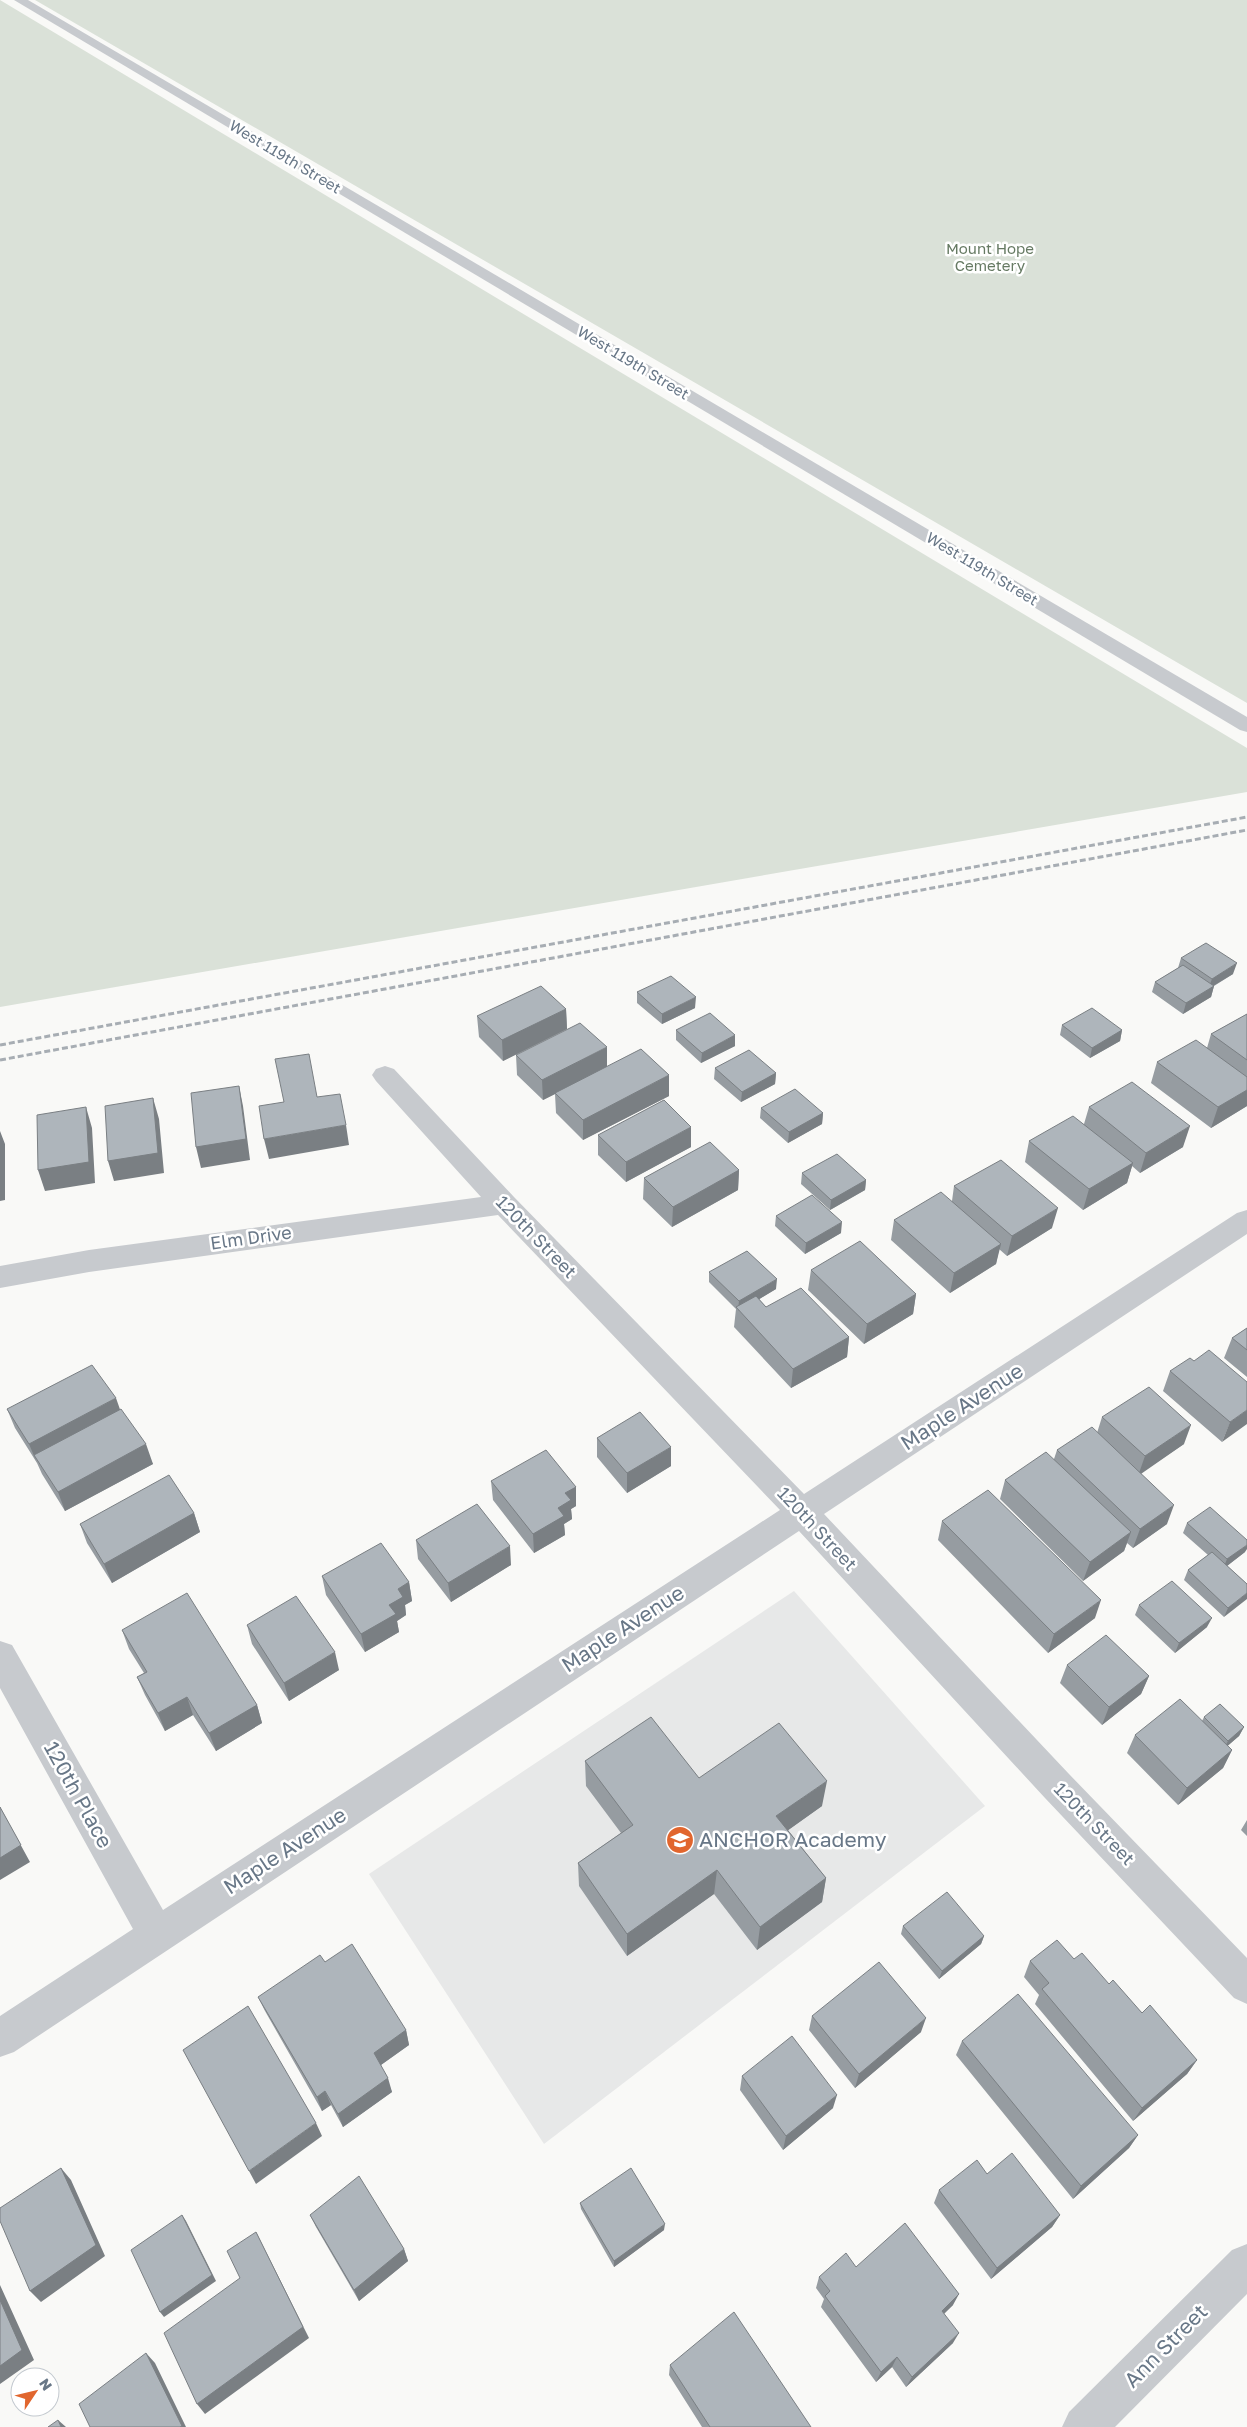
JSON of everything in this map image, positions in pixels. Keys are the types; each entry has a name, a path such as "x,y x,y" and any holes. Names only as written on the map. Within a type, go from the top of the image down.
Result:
{"street":[{"name":"West 119th Street","path":"20,0 1247,726"},
{"name":"120th Street","path":"385,1075 504,1204 802,1512 1057,1786 1247,1985"},
{"name":"Elm Drive","path":"0,1277 89,1260 504,1204"},
{"name":"Maple Avenue","path":"0,2038 1247,1220"},
{"name":"120th Place","path":"0,1656 157,1935"},
{"name":"Ann Street","path":"1084,2427 1247,2265"}],"shaded area":[{"name":"ANCHOR Academy","path":"794,1591 985,1806 544,2144 369,1874"}],"green space":[{"path":"0,0 1247,748 1247,792 0,1007"},
{"name":"Mount Hope Cemetery","path":"35,0 1247,0 1247,703"}],"building":[{"path":"1206,943 1237,963 1212,979 1181,958"},
{"path":"1183,965 1214,986 1186,1003 1155,982"},
{"path":"671,976 696,997 662,1014 637,992"},
{"path":"541,986 566,1009 502,1040 477,1016"},
{"path":"1092,1008 1122,1030 1092,1048 1062,1025"},
{"path":"710,1013 735,1035 702,1053 676,1030"},
{"path":"1247,1014 1247,1060 1211,1034"},
{"path":"580,1023 607,1047 542,1080 516,1055"},
{"path":"1196,1040 1247,1077 1247,1090 1218,1107 1157,1062"},
{"path":"641,1049 669,1075 583,1120 555,1093"},
{"path":"749,1050 776,1073 742,1092 715,1068"},
{"path":"309,1054 317,1097 340,1094 346,1125 264,1139 259,1106 284,1102 275,1059"},
{"path":"1132,1082 1190,1126 1146,1153 1089,1107"},
{"path":"239,1086 246,1139 196,1147 191,1093"},
{"path":"795,1089 823,1113 789,1132 761,1108"},
{"path":"153,1098 158,1153 108,1161 105,1106"},
{"path":"664,1100 691,1127 626,1162 598,1135"},
{"path":"86,1107 89,1162 38,1170 37,1115"},
{"path":"1073,1116 1133,1163 1089,1189 1029,1141"},
{"path":"710,1142 739,1170 673,1207 644,1178"},
{"path":"837,1154 866,1180 831,1200 802,1173"},
{"path":"1001,1160 1058,1208 1012,1236 954,1186"},
{"path":"941,1192 1001,1244 954,1273 894,1220"},
{"path":"812,1195 842,1222 806,1243 776,1216"},
{"path":"860,1241 916,1294 867,1324 811,1270"},
{"path":"747,1251 777,1279 739,1301 709,1272"},
{"path":"801,1288 849,1337 793,1369 736,1307 756,1296 766,1307"},
{"path":"1247,1328 1247,1350 1232,1338"},
{"path":"1209,1350 1247,1382 1247,1410 1230,1422 1170,1371 1190,1358 1194,1361"},
{"path":"92,1365 116,1398 29,1444 7,1409"},
{"path":"1149,1387 1191,1425 1145,1456 1102,1417"},
{"path":"121,1409 146,1444 58,1492 34,1455"},
{"path":"640,1412 671,1447 627,1473 597,1438"},
{"path":"1092,1427 1174,1505 1140,1529 1057,1450"},
{"path":"546,1450 576,1487 565,1493 571,1500 558,1508 564,1516 533,1534 491,1481"},
{"path":"1046,1452 1131,1532 1090,1562 1005,1480"},
{"path":"169,1475 194,1513 104,1564 80,1524"},
{"path":"988,1490 1101,1600 1054,1634 942,1521"},
{"path":"477,1504 510,1546 448,1583 416,1540"},
{"path":"1210,1507 1247,1540 1247,1545 1227,1559 1187,1523"},
{"path":"381,1543 409,1582 398,1589 403,1597 389,1605 396,1614 361,1634 322,1576"},
{"path":"1212,1552 1247,1584 1247,1593 1228,1608 1188,1570"},
{"path":"1172,1581 1212,1618 1179,1643 1139,1605"},
{"path":"187,1593 257,1705 209,1733 187,1697 158,1713 137,1677 147,1672 122,1630"},
{"path":"296,1596 335,1652 284,1683 247,1625"},
{"path":"1106,1635 1149,1676 1109,1707 1067,1665"},
{"path":"1180,1699 1232,1750 1187,1788 1135,1735"},
{"path":"1220,1704 1244,1727 1228,1741 1204,1717"},
{"path":"651,1717 699,1778 779,1723 827,1781 776,1816 826,1878 760,1927 717,1870 627,1934 578,1863 633,1825 585,1761"},
{"path":"0,1807 21,1845 0,1858"},
{"path":"947,1892 984,1936 942,1971 903,1926"},
{"path":"1057,1940 1074,1959 1082,1953 1109,1984 1113,1980 1142,2013 1150,2005 1197,2060 1142,2108 1042,1989 1049,1983 1030,1961"},
{"path":"352,1944 406,2030 374,2053 388,2078 338,2114 325,2091 317,2097 258,1997 320,1955 325,1962"},
{"path":"879,1962 926,2018 859,2074 812,2016"},
{"path":"1018,1994 1138,2135 1081,2186 962,2041"},
{"path":"248,2006 316,2123 249,2171 183,2050"},
{"path":"792,2036 837,2095 786,2136 742,2076"},
{"path":"1012,2153 1060,2215 997,2268 939,2190 977,2160 987,2174"},
{"path":"61,2168 96,2245 30,2291 0,2221 0,2208"},
{"path":"631,2168 665,2224 614,2261 580,2203"},
{"path":"359,2176 404,2249 354,2290 310,2215"},
{"path":"182,2215 212,2275 160,2312 131,2250"},
{"path":"905,2223 959,2294 942,2311 959,2333 912,2377 897,2357 881,2372 825,2296 830,2291 819,2277 846,2253 856,2267"},
{"path":"256,2232 303,2327 197,2404 164,2333 240,2278 227,2251"},
{"path":"0,2300 22,2350 0,2366"},
{"path":"734,2312 811,2427 710,2427 670,2365"},
{"path":"146,2353 182,2426 90,2427 79,2404"},
{"path":"58,2420 61,2427 48,2427"}],"railway":[{"path":"0,1045 1247,817"},
{"path":"0,1060 1247,830"}],"place":[{"name":"ANCHOR Academy","path":"680,1840"}]}
